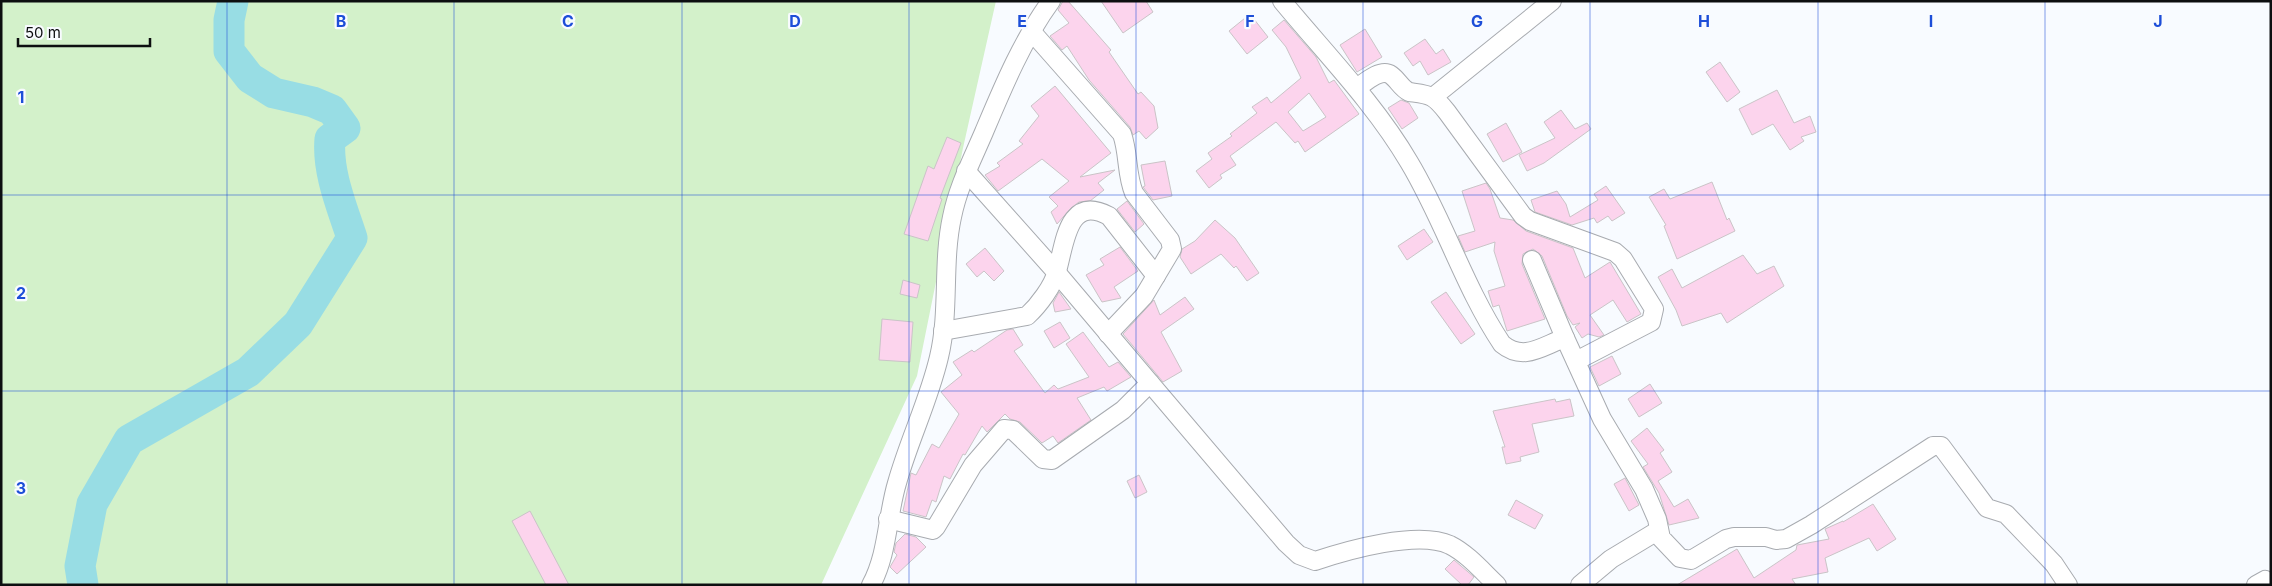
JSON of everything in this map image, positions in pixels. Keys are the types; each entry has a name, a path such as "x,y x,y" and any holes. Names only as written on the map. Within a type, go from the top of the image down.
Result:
{"street":[{"path":"871,585 880,569 888,519 897,482 939,356 943,331 952,217 966,171 1000,91 1051,1"},
{"path":"1282,1 1357,88 1408,160 1435,211 1448,243 1502,344 1510,351 1521,354 1565,338"},
{"path":"1433,97 1552,1"},
{"path":"1032,32 1122,134 1126,145 1128,177 1134,194 1170,240 1172,249 1144,296 1108,334"},
{"path":"1357,88 1370,78 1386,73 1409,92 1425,93 1433,97 1447,112 1522,216 1530,221 1615,252 1623,259 1654,309 1652,322 1576,360"},
{"path":"966,171 1057,272 1286,543 1299,555 1316,562 1340,553 1412,539 1435,540 1460,551 1497,585"},
{"path":"943,331 1028,316 1034,310 1057,272 1064,239 1072,220 1082,213 1092,211 1109,216 1156,276"},
{"path":"1532,260 1602,419 1644,489 1665,543 1680,558 1687,561 1734,537 1766,537 1780,540 1811,525 1933,446 1937,446 1944,450 1987,508 2006,514 2054,564 2068,585"},
{"path":"888,519 933,530 973,465 1004,429 1013,430 1043,459 1052,460 1123,410 1150,383"},
{"path":"1580,585 1611,559 1659,530"},
{"path":"2256,585 2265,580 2271,585"}],"green space":[{"path":"1,1 996,1 963,148 917,376 821,585 1,585"}],"building":[{"path":"1063,1 1068,1 1111,50 1109,52 1138,94 1141,92 1154,106 1158,128 1146,139 1139,131 1133,135 1130,127 1089,80 1067,46 1062,50 1050,36 1069,23 1058,10"},
{"path":"1101,1 1146,1 1153,12 1123,33"},
{"path":"1250,14 1268,37 1247,54 1229,31"},
{"path":"1284,20 1316,57 1329,83 1334,80 1359,114 1305,152 1298,141 1295,143 1276,122 1230,156 1236,165 1220,175 1222,178 1209,188 1196,171 1212,159 1208,153 1232,136 1230,134 1257,113 1252,107 1267,97 1271,103 1301,78 1286,47 1272,30","holes":["1309,93 1326,117 1303,131 1288,112"]},
{"path":"1365,29 1382,57 1357,72 1340,45"},
{"path":"1425,39 1436,54 1443,49 1451,62 1428,75 1420,61 1413,66 1404,53"},
{"path":"1720,62 1740,92 1727,102 1706,72"},
{"path":"1055,86 1111,153 1080,177 1115,170 1098,183 1104,190 1090,201 1079,202 1057,224 1051,212 1058,206 1049,197 1069,181 1042,159 998,191 985,175 1000,166 997,163 1023,144 1019,141 1039,116 1031,106"},
{"path":"1777,90 1794,123 1810,116 1816,132 1801,137 1804,141 1790,150 1773,124 1752,135 1739,109"},
{"path":"1401,100 1409,103 1418,118 1402,129 1388,108"},
{"path":"1561,110 1575,129 1587,123 1591,129 1544,163 1527,171 1519,155 1555,138 1544,122"},
{"path":"1506,123 1522,152 1503,162 1487,134"},
{"path":"947,137 961,143 940,198 942,199 928,241 904,234 928,166 934,169"},
{"path":"1165,161 1172,196 1153,200 1143,187 1145,186 1141,165"},
{"path":"1712,182 1727,220 1729,218 1735,231 1677,259 1664,226 1666,225 1649,197 1664,189 1670,199"},
{"path":"1486,183 1500,218 1513,220 1526,231 1573,248 1585,278 1610,262 1641,314 1627,322 1613,300 1590,315 1604,335 1599,337 1588,334 1582,338 1575,327 1580,323 1573,325 1567,316 1542,256 1533,249 1523,254 1522,264 1545,319 1507,331 1499,305 1493,307 1488,291 1505,286 1494,251 1495,242 1465,252 1458,236 1475,231 1462,191"},
{"path":"1606,186 1625,213 1612,221 1608,216 1597,223 1594,218 1572,225 1535,212 1531,200 1557,191 1566,204 1570,217 1598,200 1594,194"},
{"path":"1127,201 1144,224 1135,232 1117,209"},
{"path":"1215,220 1235,238 1259,273 1247,281 1236,266 1234,268 1221,254 1191,274 1180,257 1182,249 1195,241"},
{"path":"1424,229 1433,242 1407,260 1398,246"},
{"path":"1120,247 1138,271 1114,287 1121,298 1102,302 1086,275 1104,265 1100,259"},
{"path":"985,248 1004,271 994,281 984,271 977,277 966,264"},
{"path":"1743,255 1757,274 1774,266 1784,286 1727,323 1721,313 1682,326 1676,310 1658,277 1672,269 1682,288"},
{"path":"903,280 920,285 917,298 900,294"},
{"path":"1059,292 1071,309 1055,312 1053,303"},
{"path":"1446,292 1475,334 1461,344 1431,302"},
{"path":"1185,297 1194,309 1161,332 1182,371 1163,382 1123,334 1154,300 1160,315"},
{"path":"882,319 913,322 910,362 879,360"},
{"path":"1060,322 1070,338 1054,348 1044,331"},
{"path":"1013,329 1023,345 1014,351 1045,393 1054,385 1058,389 1089,377 1066,344 1083,332 1109,367 1118,362 1131,377 1107,391 1104,387 1077,398 1091,420 1058,443 1053,436 1042,443 1020,422 1010,419 1005,414 987,432 982,426 965,455 963,454 950,479 944,476 936,502 932,500 926,517 903,511 911,473 916,475 932,444 939,448 959,414 941,392 962,375 953,362 972,350 974,352 1007,330"},
{"path":"1612,356 1621,374 1599,386 1590,367"},
{"path":"1650,384 1662,403 1639,417 1628,399"},
{"path":"1555,399 1556,402 1570,399 1574,416 1532,424 1539,452 1520,457 1521,461 1506,464 1502,447 1505,447 1493,411"},
{"path":"1647,428 1664,450 1660,453 1672,472 1658,481 1674,507 1688,499 1699,518 1669,525 1659,493 1643,467 1648,464 1631,441"},
{"path":"1139,475 1147,492 1135,498 1127,481"},
{"path":"1625,478 1639,505 1629,511 1614,484"},
{"path":"1516,500 1543,515 1535,529 1508,515"},
{"path":"1873,504 1896,539 1877,551 1869,538 1825,558 1828,572 1792,579 1796,585 1677,585 1737,549 1754,578 1796,550 1797,545 1829,539 1825,529 1843,522"},
{"path":"530,511 569,585 546,585 512,521"},
{"path":"905,534 916,537 926,547 897,574 890,567 897,555 894,552 896,543"},
{"path":"1454,560 1474,577 1468,585 1462,585 1445,569"}],"waterway":[{"path":"83,585 80,566 92,504 129,440 248,372 298,324 352,238 336,189 330,151 330,139 345,128 332,110 313,102 274,93 250,78 229,51 229,20 233,1"}]}
